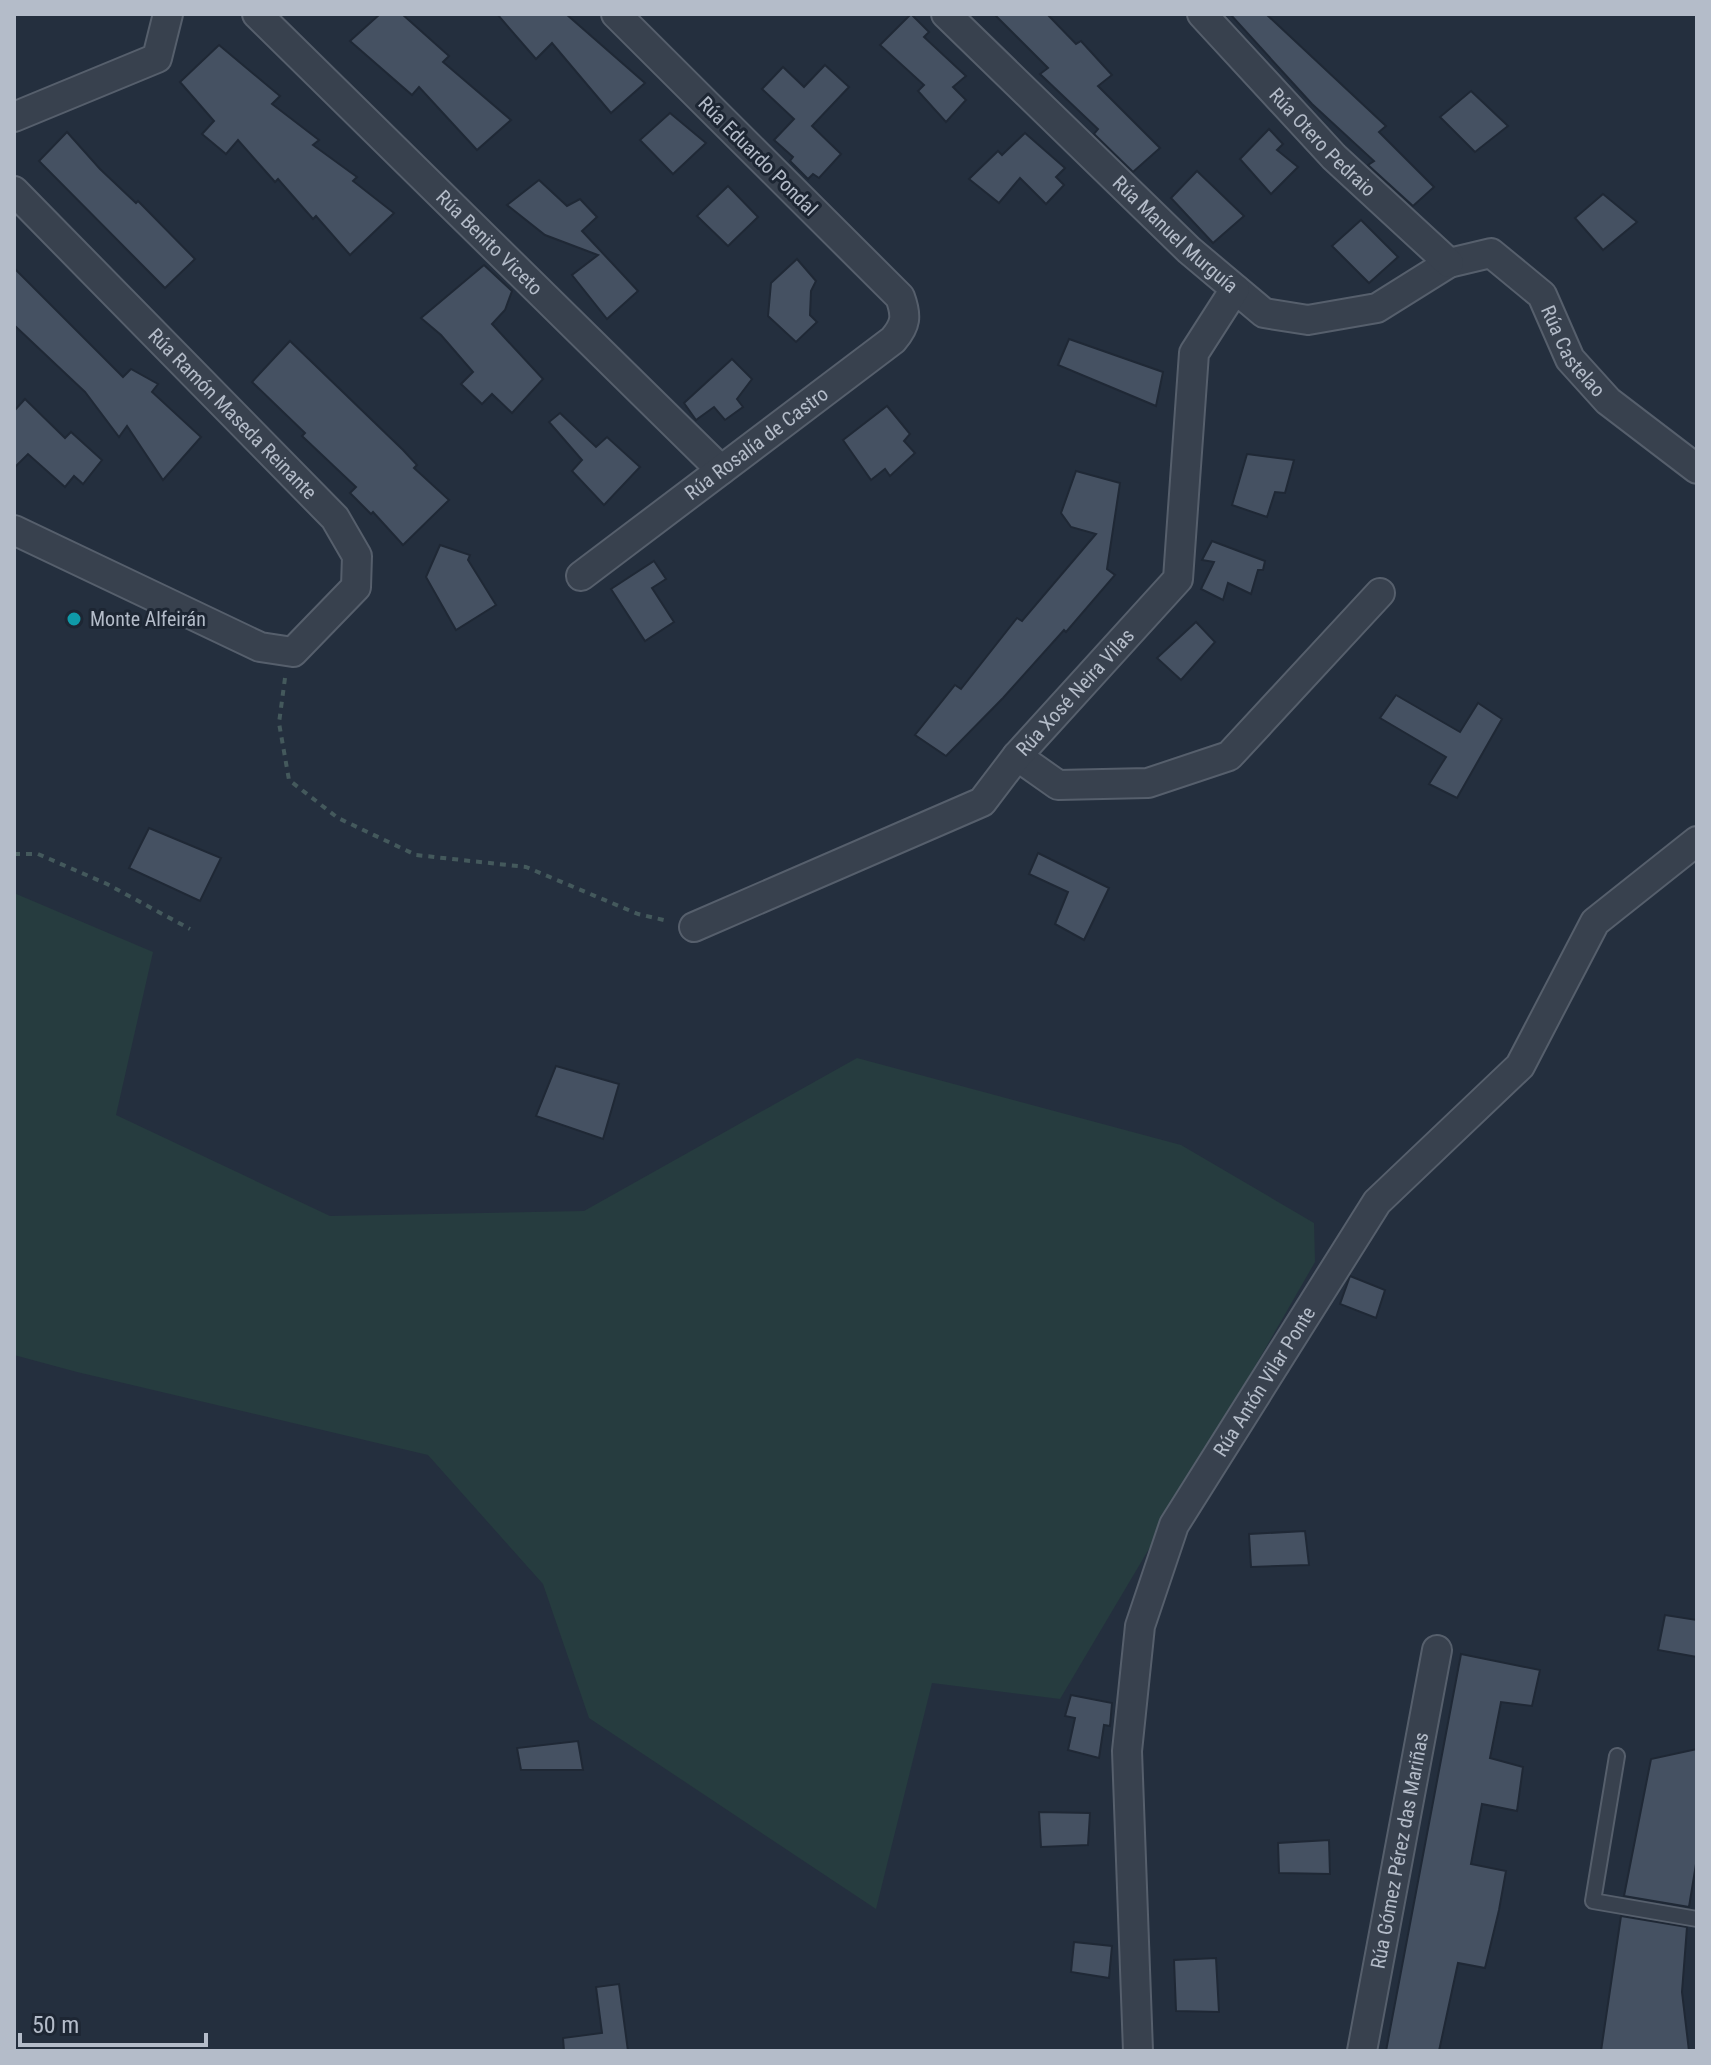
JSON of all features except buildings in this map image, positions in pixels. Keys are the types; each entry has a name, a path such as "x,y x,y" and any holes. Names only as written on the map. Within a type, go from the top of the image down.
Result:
{"street":[{"path":"14,117 157,58 168,14"},
{"name":"Rúa Benito Viceto","path":"257,14 721,470"},
{"name":"Rúa Eduardo Pondal","path":"616,14 900,297"},
{"name":"Rúa Manuel Murguía","path":"946,14 1189,250 1264,313 1308,320 1377,308 1449,263"},
{"name":"Rúa Otero Pedraio","path":"1202,14 1334,157 1449,263"},
{"name":"Rúa Ramón Maseda Reinante","path":"14,191 335,518 357,556 356,587 293,652"},
{"name":"Rúa Castelao","path":"1449,263 1491,253 1542,295 1570,359 1608,401 1697,469"},
{"name":"Rúa Xosé Neira Vilas","path":"694,927 982,802 1017,756 1178,579 1194,353 1235,289"},
{"name":"Rúa Rosalía de Castro","path":"581,576 893,340 903,329 906,313 900,297"},
{"path":"14,530 260,647 293,652"},
{"path":"1017,756 1058,785 1148,783 1229,756 1380,593"},
{"name":"Rúa Antón Vilar Ponte","path":"1138,2051 1127,1751 1140,1626 1174,1525 1377,1202 1520,1066 1595,922 1693,850"},
{"name":"Rúa Gómez Pérez das Mariñas","path":"1362,2051 1437,1650"}],"lane":[{"path":"1617,1756 1593,1901 1697,1919"}],"path":[{"path":"293,652 283,686 279,723 289,780 338,818 416,855 526,867 638,914 694,927"},
{"path":"14,854 38,854 107,884 190,929"}],"green space":[{"path":"14,893 153,952 116,1115 330,1216 584,1211 857,1058 1181,1145 1314,1223 1315,1262 1060,1699 932,1683 876,1909 589,1718 543,1584 428,1455 14,1355"}],"place":[{"name":"Monte Alfeirán","path":"74,619"}]}
